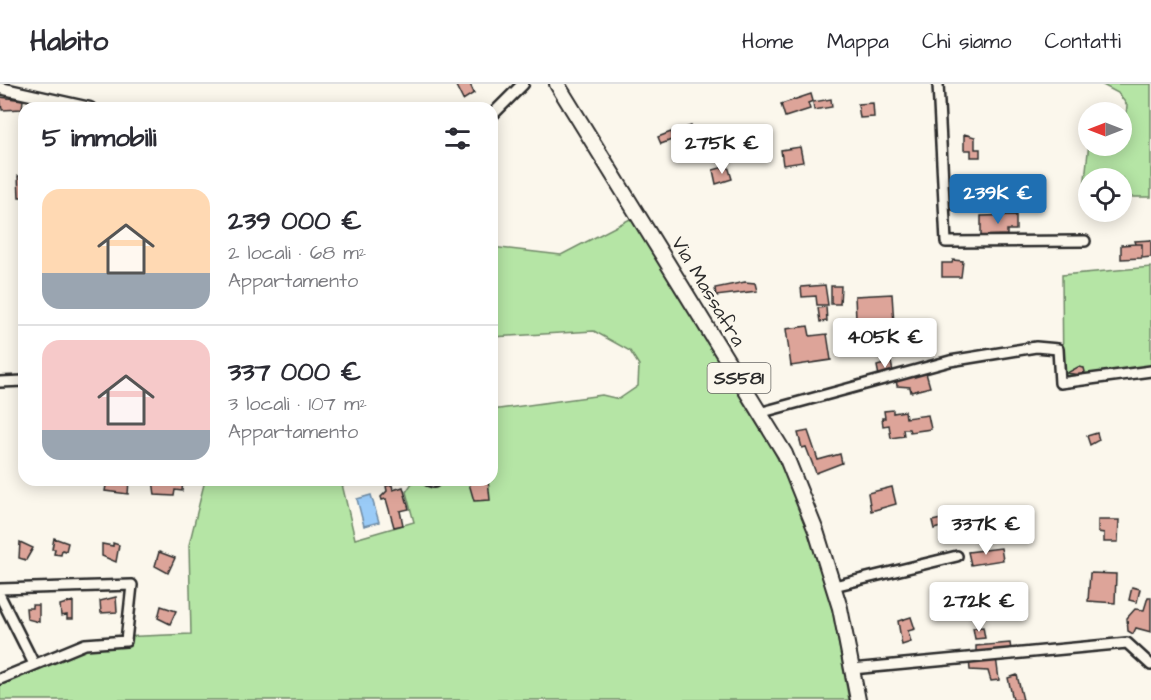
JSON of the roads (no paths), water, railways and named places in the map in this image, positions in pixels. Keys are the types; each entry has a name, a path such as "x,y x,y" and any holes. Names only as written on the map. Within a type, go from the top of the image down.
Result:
{"main road":[{"name":"Via Massafra","path":"557,84 785,454 816,531 834,586 858,700"}],"street":[{"path":"498,109 523,84"},
{"path":"938,84 946,242 1085,241"},
{"path":"0,88 63,102"},
{"path":"759,412 950,362 1036,348 1058,349 1059,383 1151,371"},
{"path":"0,382 18,381"},
{"path":"834,586 957,556"},
{"path":"0,589 132,585 126,641 85,644 0,679"},
{"path":"0,596 34,664"},
{"path":"852,669 1127,643 1151,665"}],"water":[{"path":"371,495 379,522 364,526 357,499"}]}
